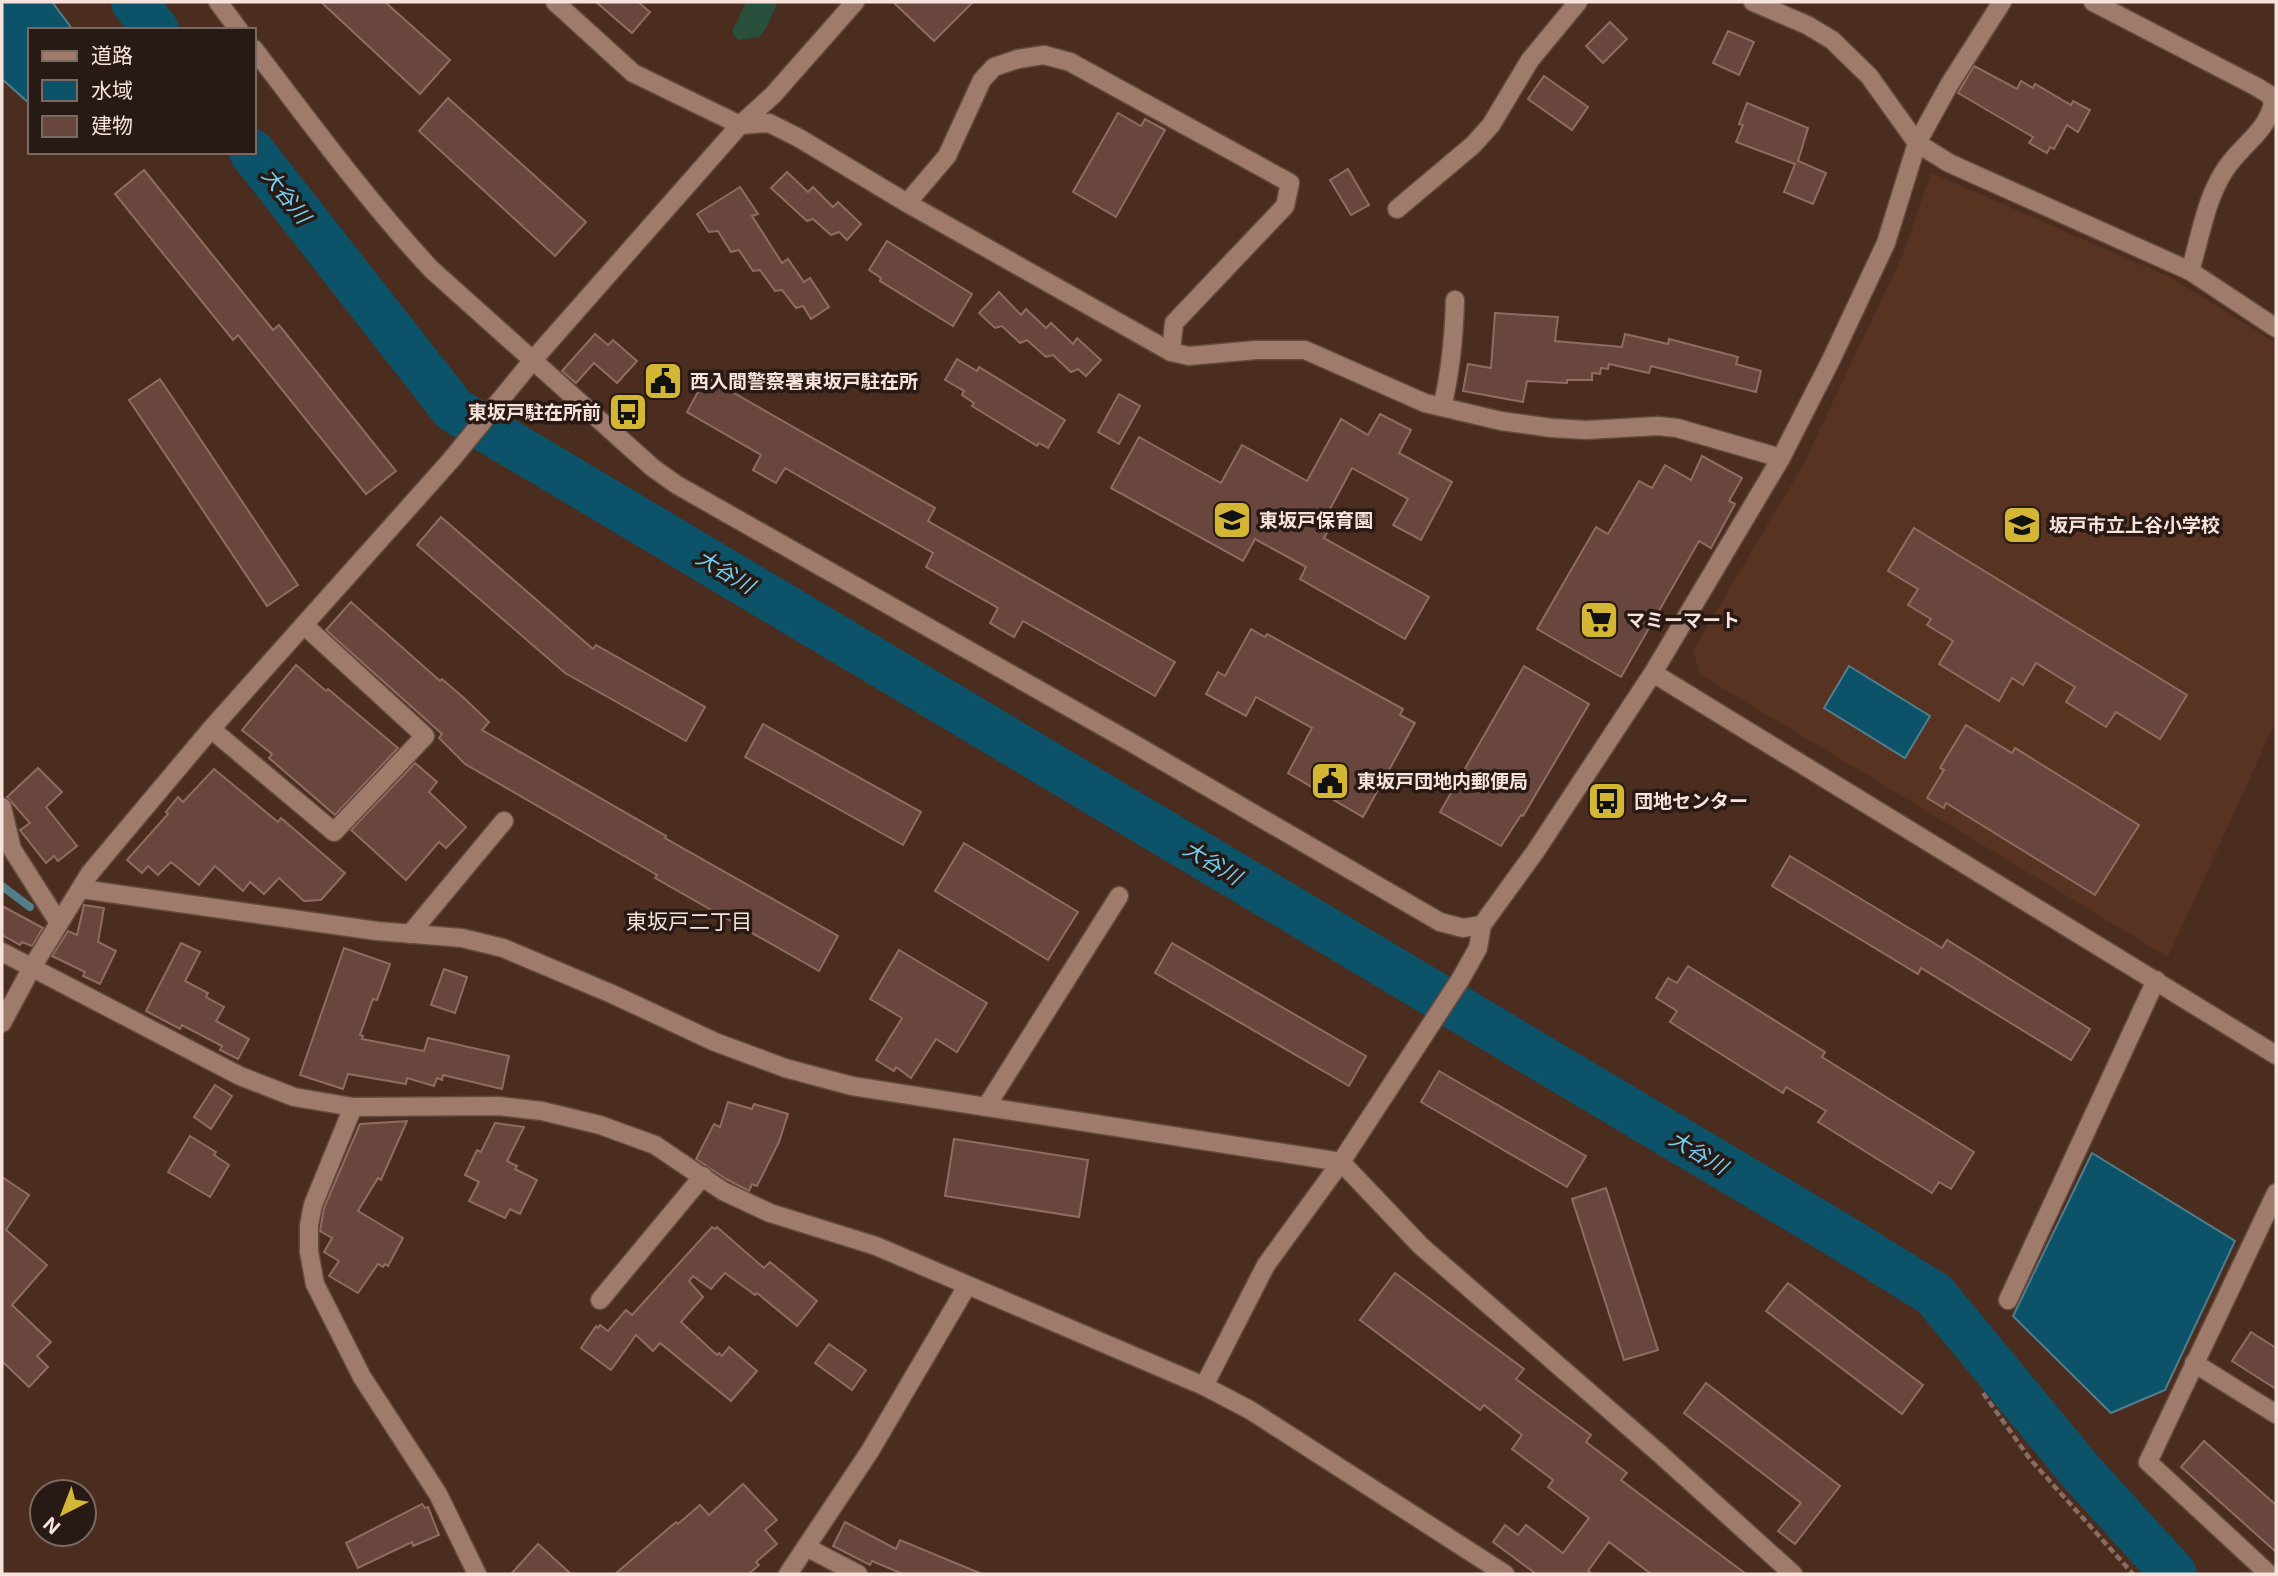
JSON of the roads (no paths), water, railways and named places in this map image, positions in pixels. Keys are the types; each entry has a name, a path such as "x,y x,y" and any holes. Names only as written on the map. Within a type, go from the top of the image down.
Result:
{"street":[{"path":"218,2 238,28"},
{"path":"555,2 633,73 740,125 769,123 799,138 907,203 1171,352 1189,356 1256,350 1305,350 1413,398 1501,421 1586,430 1658,426 1678,428 1781,458"},
{"path":"2,1023 31,969 90,873 211,729 451,460 533,360 740,125 773,95 855,2"},
{"path":"1397,209 1473,145 1491,125 1530,61 1577,2"},
{"path":"1754,2 1807,25 1832,40 1869,76 1917,143 1950,163 2190,271 2276,328"},
{"path":"1204,1386 1266,1265 1341,1162 1460,980 1478,948 1482,925 1535,852 1653,673 1781,458 1886,243 1917,143 1949,85 2002,2"},
{"path":"2093,2 2257,87 2270,95 2273,103 2271,115 2263,128 2237,153 2215,188 2190,271"},
{"path":"256,52 355,182 431,269 653,468 677,485 1127,740 1440,922 1464,928 1482,925"},
{"path":"907,203 947,156 982,80 994,67 1018,59 1044,55 1070,62 1290,183 1285,206 1174,323 1171,352"},
{"path":"1441,407 1448,382 1455,300"},
{"path":"211,729 334,832 425,736 304,625"},
{"path":"1653,673 2276,1055"},
{"path":"2,807 12,849 59,923"},
{"path":"410,934 504,821"},
{"path":"81,889 377,931 462,938 503,948 715,1042 785,1068 852,1086 1341,1162 1420,1246 1660,1454 1793,1574"},
{"path":"986,1107 1119,895"},
{"path":"2,952 240,1076 294,1097 354,1107 498,1106 542,1111 600,1125 655,1145 723,1191 770,1213 876,1245 1204,1386 1250,1410 1505,1574"},
{"path":"2008,1300 2156,980"},
{"path":"354,1107 313,1205 309,1238 315,1284 362,1377 438,1494 477,1574"},
{"path":"600,1300 703,1176"},
{"path":"2269,1574 2148,1462 2276,1193"},
{"path":"788,1574 870,1451 967,1286"},
{"path":"2194,1363 2276,1414"},
{"path":"806,1547 858,1574"}],"water":[{"path":"2,2 52,2 72,28 28,28 28,102 2,79"},
{"path":"1849,666 1930,716 1905,758 1824,708"},
{"path":"2092,1153 2235,1241 2165,1390 2111,1413 2013,1316"}],"waterway":[{"name":"大谷川","path":"134,2 154,28"},
{"name":"大谷川","path":"254,154 454,410 1934,1294 2082,1473 2174,1574"},
{"path":"2,886 30,907"}],"place":[{"name":"西入間警察署東坂戸駐在所","path":"663,381"},
{"name":"東坂戸駐在所前","path":"628,412"},
{"name":"東坂戸保育園","path":"1232,520"},
{"name":"坂戸市立上谷小学校","path":"2022,525"},
{"name":"マミーマート","path":"1599,620"},
{"name":"東坂戸団地内郵便局","path":"1330,781"},
{"name":"団地センター","path":"1607,801"}],"district":[{"name":"東坂戸二丁目","path":"689,922"}]}
